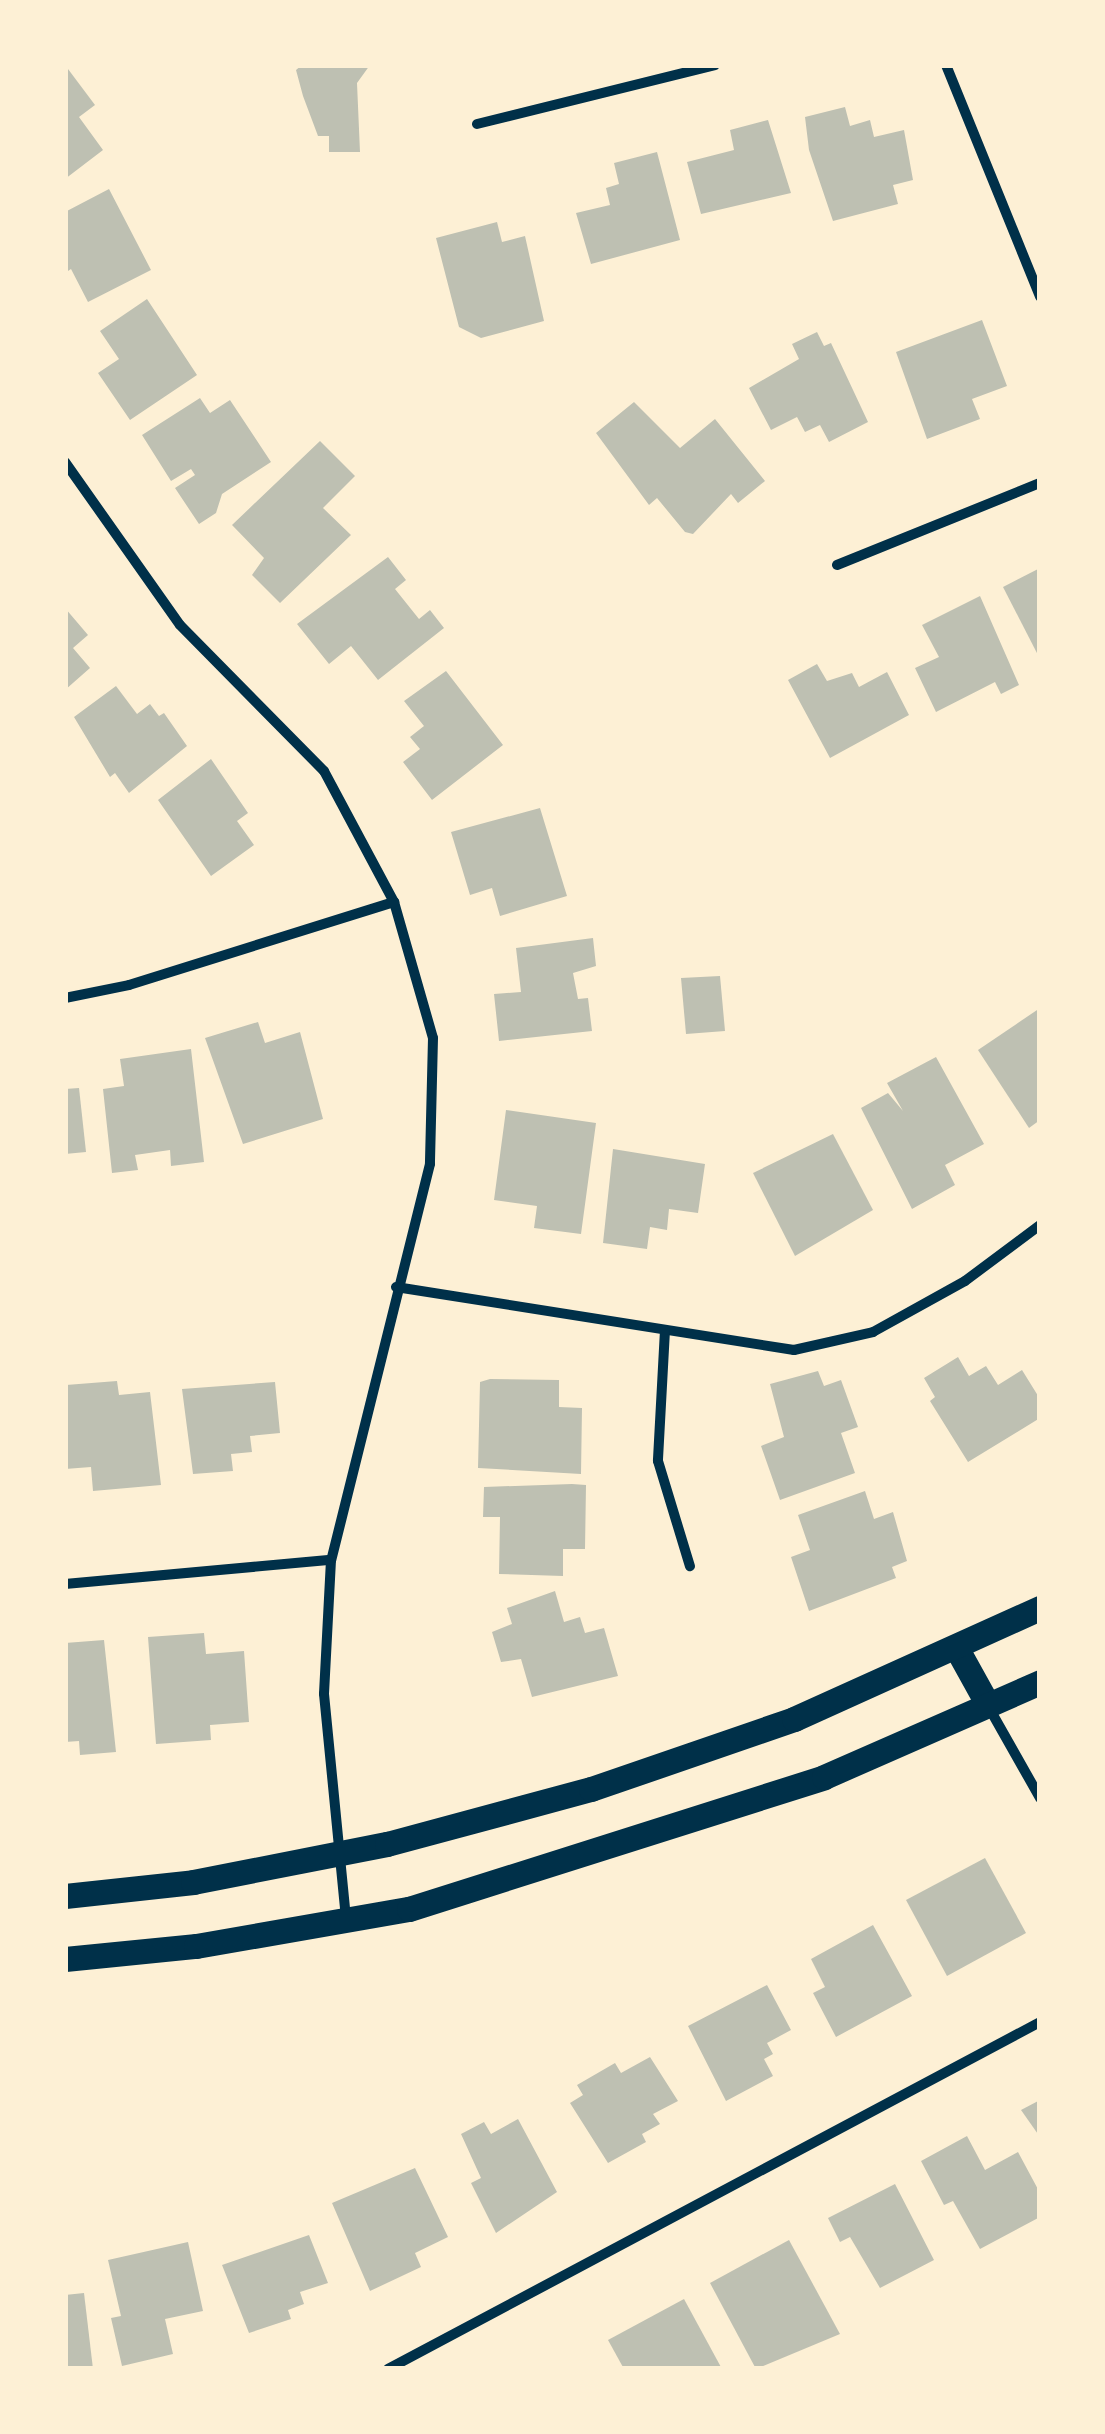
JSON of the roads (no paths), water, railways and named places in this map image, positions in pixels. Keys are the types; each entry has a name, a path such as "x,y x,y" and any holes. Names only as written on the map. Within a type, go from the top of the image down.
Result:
{"main road":[{"path":"65,1896 193,1882 337,1854 591,1789 794,1720 1040,1608"},
{"path":"956,1648 988,1706"},
{"path":"65,1959 196,1946 346,1920 591,1856 824,1777 1040,1682"}],"street":[{"path":"477,124 715,65"},
{"path":"946,65 1040,297"},
{"path":"65,462 180,625 324,771 394,902 433,1038 430,1164 396,1286 331,1560 324,1694 346,1920"},
{"path":"837,565 1040,483"},
{"path":"65,998 130,985 394,902"},
{"path":"396,1286 794,1350 873,1332 965,1281 1040,1224"},
{"path":"665,1330 658,1461 690,1566"},
{"path":"65,1584 331,1560"},
{"path":"988,1706 1040,1798"},
{"path":"388,2369 1040,2022"}]}
